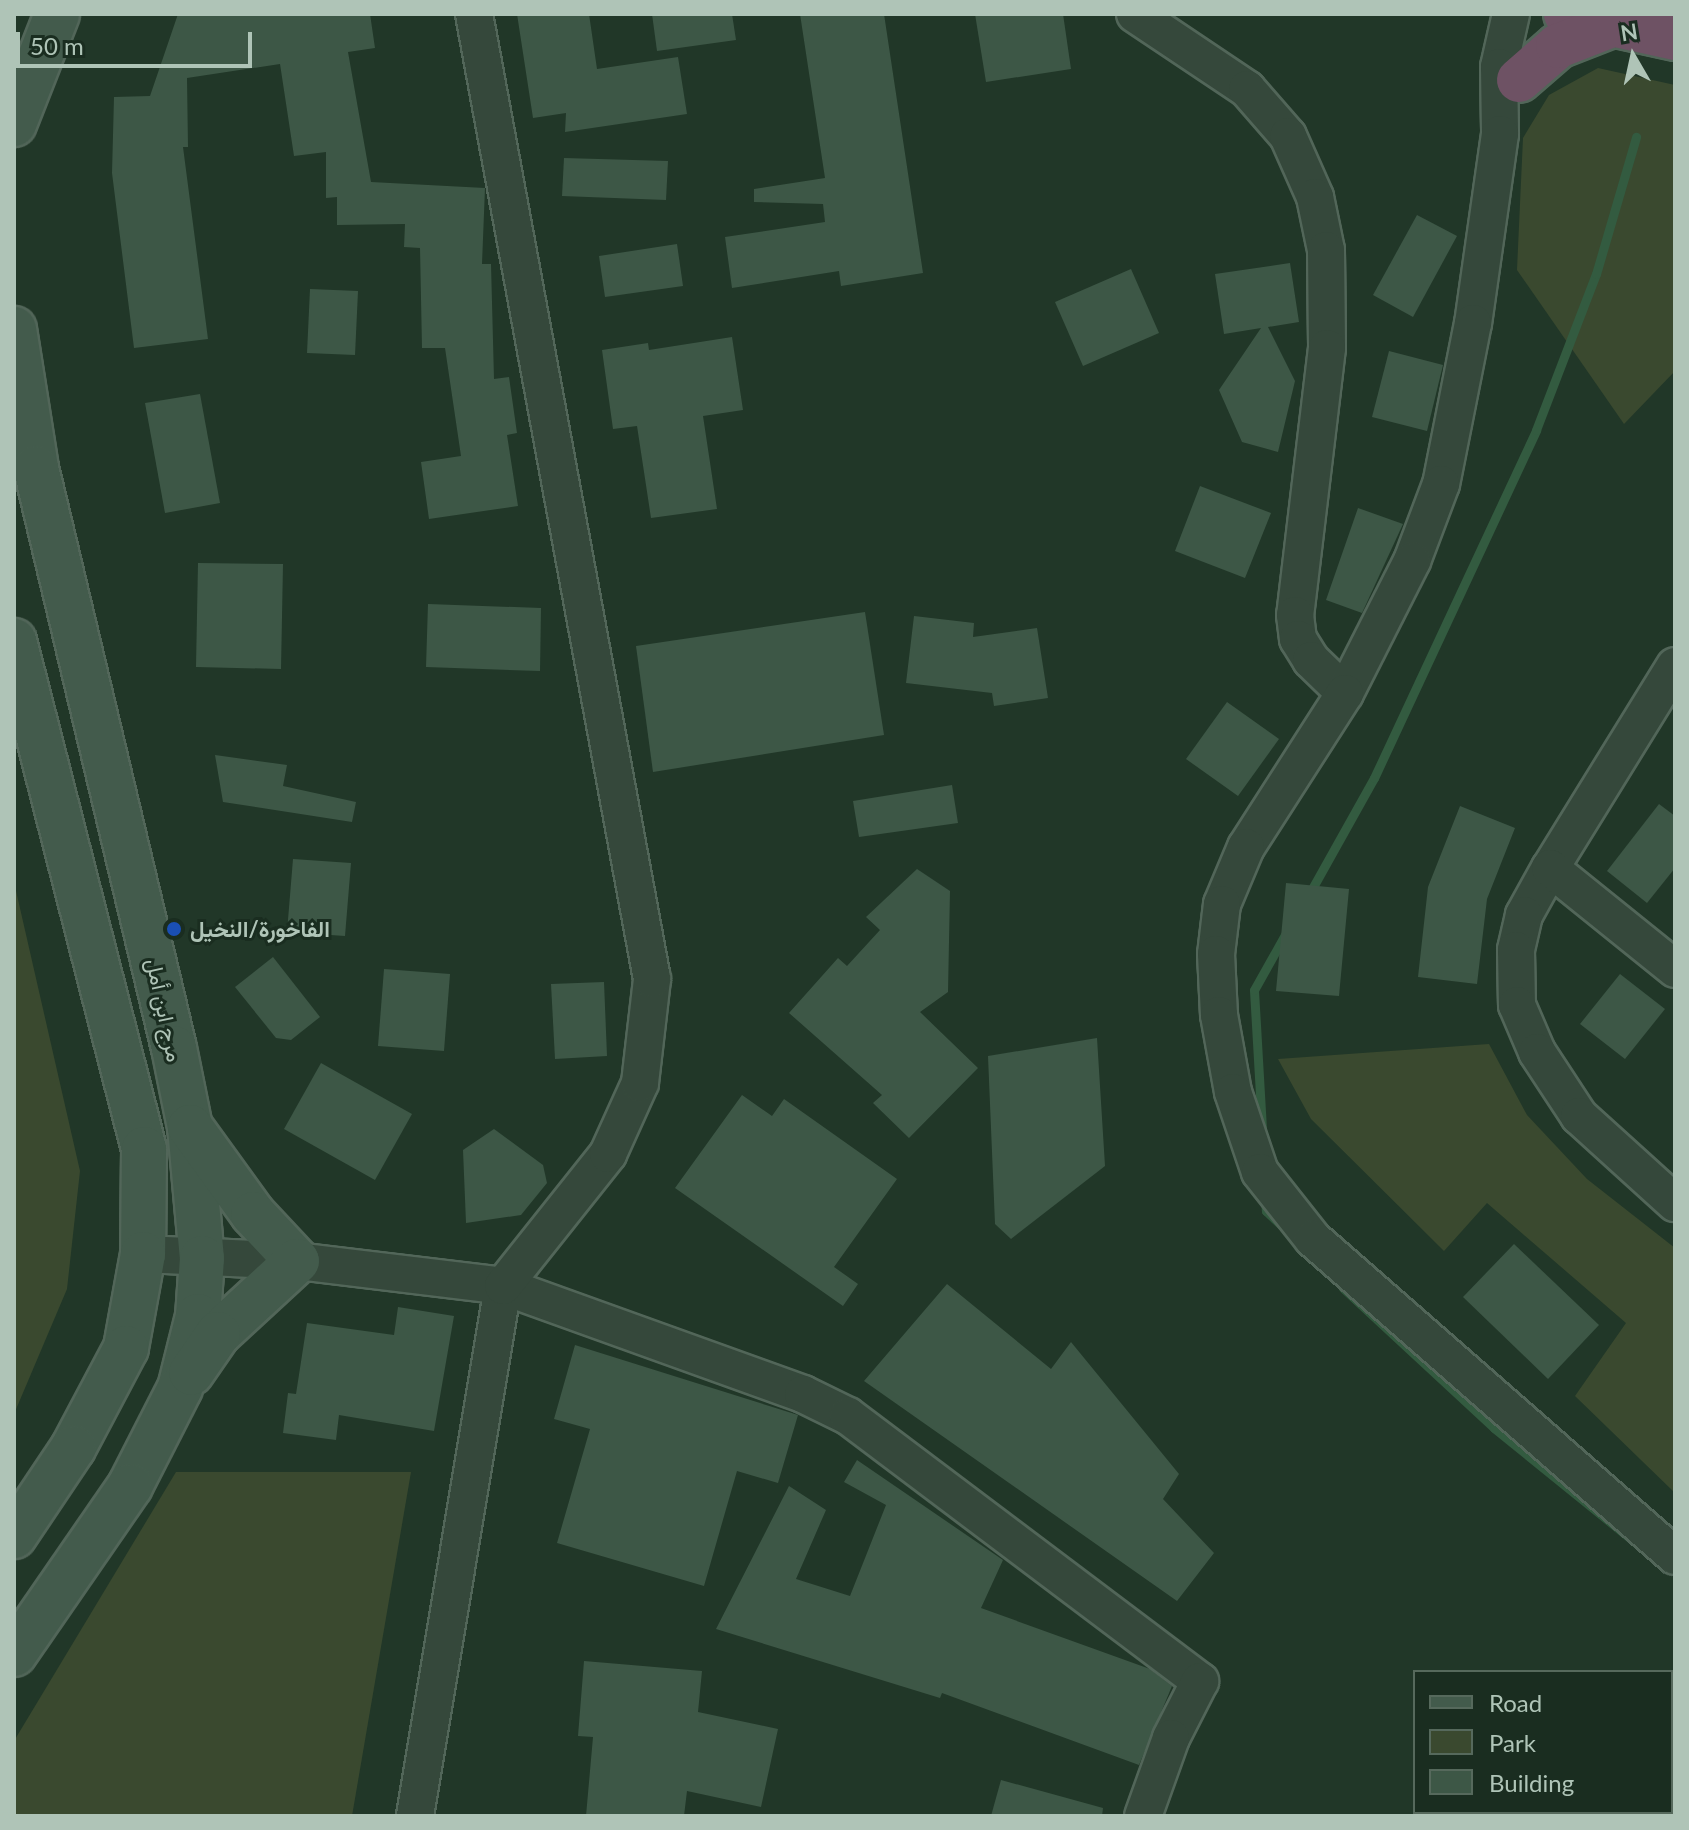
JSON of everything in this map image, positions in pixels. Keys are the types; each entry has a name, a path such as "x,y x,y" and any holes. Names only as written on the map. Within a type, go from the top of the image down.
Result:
{"highway":[{"path":"1566,14 1674,38"},
{"path":"1519,80 1558,46 1609,26"}],"street":[{"path":"14,124 57,14"},
{"path":"415,1816 503,1286 608,1154 640,1083 652,979 474,14"},
{"path":"1135,14 1247,89 1288,136 1315,197 1326,250 1327,348 1295,615 1298,639 1311,660 1345,693"},
{"path":"1511,14 1499,67 1500,134 1459,414 1441,484 1412,561 1345,693 1246,847 1222,904 1216,954 1219,1015 1233,1092 1260,1172 1313,1239 1675,1556"},
{"path":"1500,134 1519,80 1522,14"},
{"name":"مرج ابن أمل","path":"14,329 25,471 138,885 190,1127 202,1258 198,1316 180,1388 130,1486 14,1654"},
{"path":"14,641 144,1149 143,1254 126,1348 73,1448 14,1536"},
{"path":"1675,666 1550,868 1524,915 1516,950 1517,1005 1537,1052 1579,1116 1675,1203"},
{"path":"1550,868 1675,969"},
{"path":"190,1127 253,1214 297,1261"},
{"path":"143,1254 297,1261 503,1286 803,1394 848,1416 1200,1681 1171,1738 1143,1816"},
{"path":"180,1388 218,1334 297,1261"}],"green space":[{"path":"1598,68 1675,85 1675,371 1624,424 1517,270 1523,138 1549,95"},
{"path":"14,882 80,1171 67,1289 14,1414"},
{"path":"1489,1044 1527,1115 1587,1179 1675,1248 1675,1493 1575,1396 1626,1323 1487,1203 1444,1251 1311,1119 1278,1059"},
{"path":"176,1472 411,1472 352,1816 14,1816 14,1741"}],"building":[{"path":"178,14 370,14 375,48 348,52 371,182 485,188 482,264 491,264 494,379 509,377 517,433 507,435 518,506 429,519 421,462 461,456 445,348 422,348 420,248 404,247 405,224 337,225 337,197 326,198 326,152 294,156 280,64 187,78 188,147 183,147 208,339 134,348 112,173 114,97 150,96"},
{"path":"517,14 589,14 597,69 678,57 687,114 565,132 566,113 533,118"},
{"path":"652,14 732,14 736,40 657,51"},
{"path":"800,14 884,14 923,273 841,286 839,271 732,288 725,237 825,222 823,204 754,202 754,189 825,178"},
{"path":"975,14 1063,14 1071,69 986,82"},
{"path":"564,158 668,161 666,200 562,196"},
{"path":"1417,215 1457,236 1413,317 1373,295"},
{"path":"677,244 683,286 605,297 599,256"},
{"path":"1290,263 1299,322 1268,327 1295,381 1278,452 1242,442 1219,390 1261,328 1224,334 1215,274"},
{"path":"1131,269 1159,333 1083,366 1055,302"},
{"path":"310,289 358,291 355,355 307,353"},
{"path":"732,337 743,410 703,416 717,509 651,518 637,426 613,429 602,350 648,343 649,350"},
{"path":"1389,351 1443,365 1427,431 1372,417"},
{"path":"200,394 220,503 165,513 145,403"},
{"path":"1200,486 1271,513 1245,578 1175,551"},
{"path":"1358,508 1403,524 1362,613 1326,600"},
{"path":"198,563 283,564 281,669 196,667"},
{"path":"428,604 541,608 540,671 426,667"},
{"path":"865,612 884,735 653,772 636,646"},
{"path":"914,616 974,623 973,637 1037,628 1048,698 994,706 992,693 906,683"},
{"path":"1227,702 1279,739 1238,796 1186,759"},
{"path":"215,755 287,765 283,786 356,802 352,822 223,802"},
{"path":"952,785 958,823 859,837 853,801"},
{"path":"1659,804 1675,816 1675,868 1647,903 1607,871"},
{"path":"1460,806 1515,828 1487,899 1477,984 1418,977 1428,887"},
{"path":"293,859 351,863 345,936 287,932"},
{"path":"917,869 950,891 948,992 920,1012 978,1068 909,1138 873,1103 882,1095 789,1013 838,958 847,966 880,930 866,917"},
{"path":"1286,883 1349,889 1339,996 1276,991"},
{"path":"273,957 320,1017 291,1040 276,1038 235,987"},
{"path":"384,969 450,974 444,1051 378,1046"},
{"path":"1620,974 1665,1009 1625,1059 1580,1024"},
{"path":"604,982 607,1056 555,1059 551,984"},
{"path":"1097,1038 1105,1166 1011,1239 995,1224 988,1056"},
{"path":"321,1063 412,1114 375,1180 284,1129"},
{"path":"742,1095 772,1116 784,1099 897,1179 834,1267 858,1284 843,1306 675,1188"},
{"path":"494,1129 543,1165 547,1183 521,1215 466,1223 463,1150"},
{"path":"1514,1244 1599,1325 1548,1379 1463,1297"},
{"path":"947,1284 1051,1369 1071,1342 1179,1474 1163,1499 1214,1553 1177,1601 864,1381"},
{"path":"398,1307 454,1316 434,1431 339,1415 336,1440 283,1433 288,1393 296,1394 307,1323 394,1335"},
{"path":"575,1345 798,1415 778,1483 737,1471 704,1586 557,1543 590,1429 554,1419"},
{"path":"857,1460 1003,1560 981,1608 1150,1669 1172,1686 1139,1765 942,1693 940,1698 716,1629 789,1486 826,1510 796,1579 850,1596 886,1505 844,1482"},
{"path":"584,1661 702,1671 698,1712 778,1729 761,1807 687,1791 684,1816 586,1816 593,1737 578,1736"},
{"path":"1001,1780 1103,1808 1102,1816 991,1816"}],"waterway":[{"path":"1308,896 1374,778 1536,430 1596,274 1636,137"},
{"path":"1262,1129 1254,990 1286,933"},
{"path":"1265,1200 1266,1211 1282,1226"},
{"path":"1343,1288 1494,1428 1636,1543"}],"place":[{"name":"الفاخورة/النخيل","path":"174,929"}]}
